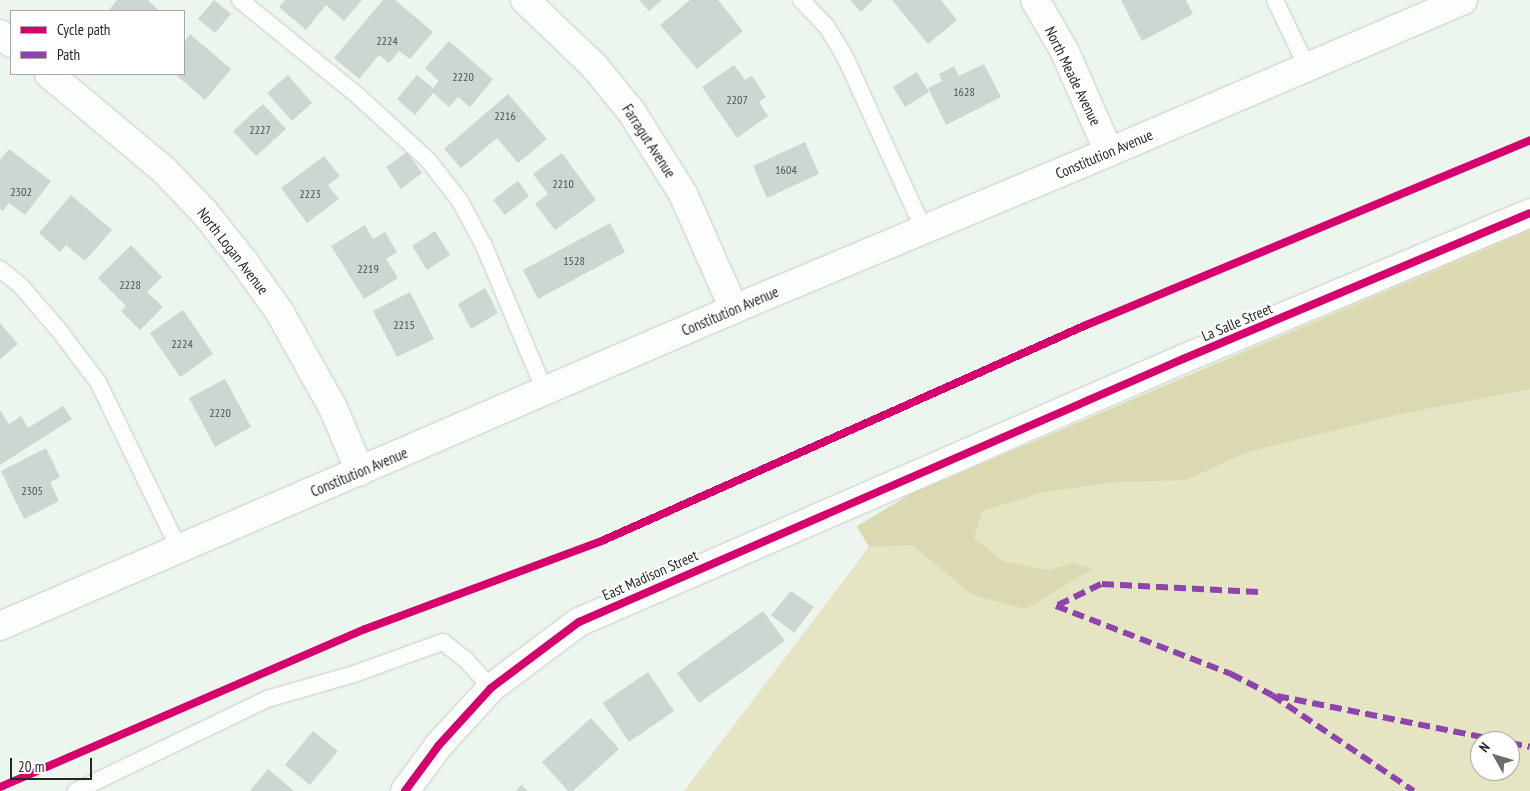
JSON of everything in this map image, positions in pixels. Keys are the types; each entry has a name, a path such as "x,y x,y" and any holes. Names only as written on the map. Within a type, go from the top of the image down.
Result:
{"street":[{"name":"Farragut Avenue","path":"525,0 594,66 631,111 683,194 734,308"},
{"name":"North Meade Avenue","path":"1035,0 1064,50 1110,152"},
{"name":"Constitution Avenue","path":"0,626 734,308 1110,152 1463,0"},
{"path":"0,34 10,42"},
{"name":"North Logan Avenue","path":"50,75 165,171 205,213 244,262 279,312 319,384 360,471"},
{"name":"La Salle Street","path":"956,458 1530,213"},
{"name":"East Madison Street","path":"405,791 439,745 490,688 580,622 956,458"}],"lane":[{"path":"240,0 358,96 428,160 460,201 484,246 545,391"},
{"path":"802,0 827,27 846,59 924,230"},
{"path":"1275,0 1307,67"},
{"path":"0,269 20,285 58,329 98,382 179,549"},
{"path":"76,791 267,698 354,674 443,642 466,660 490,688"}],"green space":[{"path":"1530,228 1530,791 684,791 869,547 857,526 911,494"},
{"path":"1530,231 1530,389 1405,413 1247,452 1186,480 1117,482 1043,492 982,511 974,538 1003,561 1047,570 1074,563 1092,569 1026,609 973,595 912,545 869,547 857,526 911,494"}],"building":[{"path":"117,0 148,0 158,10 109,10"},
{"path":"214,0 231,14 215,33 198,19"},
{"path":"285,0 362,0 344,21 326,5 306,30 279,7"},
{"path":"383,0 395,0 433,32 410,59 399,51 389,63 379,55 359,79 334,58"},
{"path":"639,0 662,0 649,11"},
{"path":"690,0 718,0 743,31 697,69 660,25"},
{"path":"850,0 873,0 861,12"},
{"path":"892,0 941,0 957,20 928,44"},
{"path":"1121,0 1186,0 1193,14 1142,41"},
{"path":"190,34 231,69 205,100 176,75 185,75 185,41"},
{"path":"449,41 493,79 470,107 458,97 449,107 433,93 415,115 397,99 417,75 433,88 439,81 425,68"},
{"path":"984,64 1001,97 946,125 928,88 942,81 939,74 954,66 959,76"},
{"path":"734,65 745,80 752,76 766,97 759,102 768,116 737,138 702,87"},
{"path":"917,72 929,92 905,107 893,87"},
{"path":"288,75 312,103 292,121 267,93"},
{"path":"508,94 547,139 518,163 497,138 461,168 444,149"},
{"path":"263,104 286,129 256,156 233,131"},
{"path":"805,142 819,174 767,198 753,166"},
{"path":"9,149 51,181 25,215 9,203 3,211 0,209 0,160"},
{"path":"407,152 422,173 401,189 386,167"},
{"path":"562,153 596,200 555,230 535,204 548,194 533,174"},
{"path":"324,156 340,176 328,185 339,199 307,223 281,188"},
{"path":"518,181 529,196 505,215 493,200"},
{"path":"71,195 112,230 85,261 66,245 60,252 39,233"},
{"path":"610,223 625,252 538,299 523,270"},
{"path":"365,225 373,239 385,232 397,252 386,259 398,278 364,299 331,246"},
{"path":"435,231 450,255 427,270 412,246"},
{"path":"131,245 162,277 147,292 163,307 140,330 121,311 126,306 98,278"},
{"path":"485,288 498,313 471,329 458,304"},
{"path":"410,292 434,339 397,357 373,311"},
{"path":"183,310 213,354 180,377 150,333"},
{"path":"0,323 18,344 0,359"},
{"path":"225,379 251,427 215,447 189,398"},
{"path":"63,406 72,419 0,465 0,410 9,424 21,416 28,428"},
{"path":"46,448 60,477 50,482 59,501 24,519 1,471"},
{"path":"791,591 814,607 794,633 771,615"},
{"path":"763,611 785,641 699,703 677,673"},
{"path":"648,672 674,711 629,742 603,703"},
{"path":"591,718 619,749 573,791 568,791 542,762"},
{"path":"313,731 338,751 310,785 285,765"},
{"path":"268,769 294,791 250,791"},
{"path":"521,785 528,791 516,791"}],"marked path":[{"path":"1258,592 1101,584 1056,606 1231,674 1272,695 1414,791"},
{"path":"1277,696 1470,734"},
{"path":"1520,745 1530,747"}],"cycle path":[{"path":"0,787 365,629 604,540 1084,326 1530,140"},
{"path":"405,791 439,745 491,688 579,622 1183,359 1530,213"}]}
